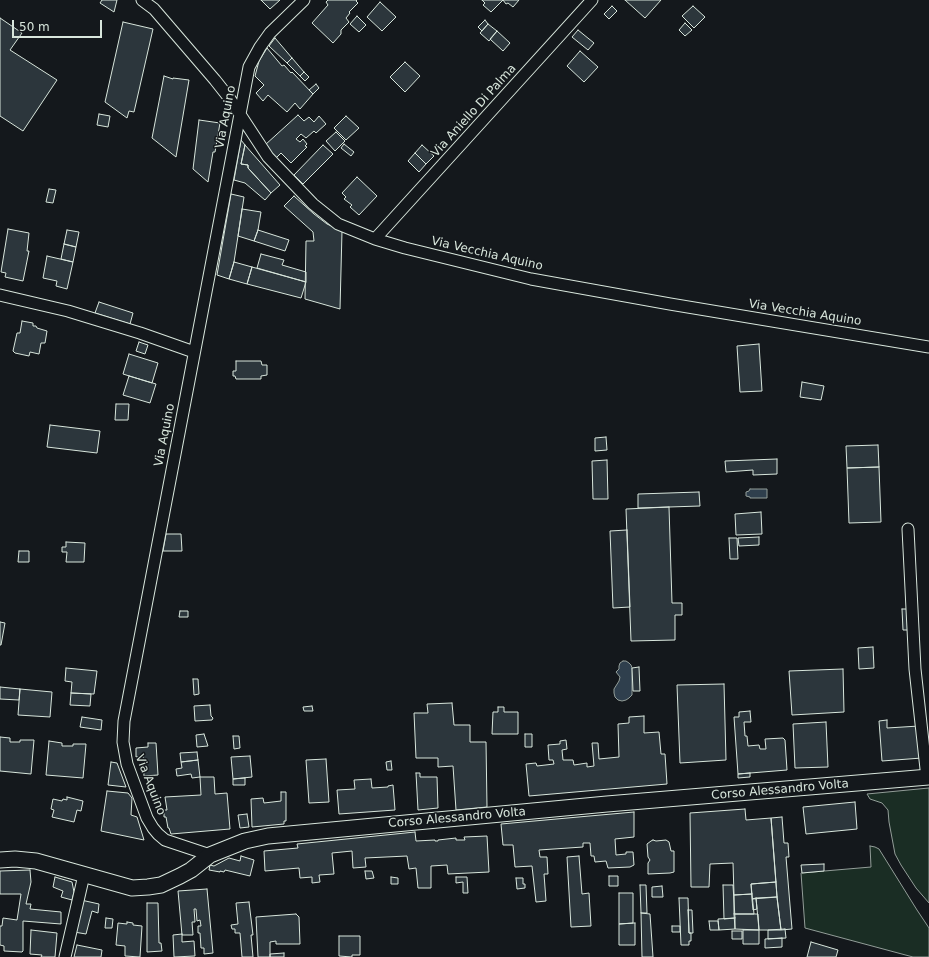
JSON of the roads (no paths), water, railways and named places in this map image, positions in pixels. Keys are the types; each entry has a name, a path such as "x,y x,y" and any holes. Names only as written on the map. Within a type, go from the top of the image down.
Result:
{"main road":[{"name":"Corso Alessandro Volta","path":"0,860 15,859 36,861 132,888 148,887 161,885 180,876 191,870 210,855 246,841 268,836 607,804 928,778"}],"street":[{"name":"Via Vecchia Aquino","path":"142,0 154,9 215,80 240,114 268,157 313,204 338,224 375,239 405,248 531,279 670,304 929,347"},
{"name":"Via Aquino","path":"210,855 165,840 153,828 147,818 129,770 124,752 124,721 249,67 270,33 304,0"},
{"name":"Via Aniello Di Palma","path":"375,239 592,0"},
{"path":"0,295 68,311 140,333 194,352"},
{"path":"908,529 915,669 928,778"},
{"path":"65,957 84,875"}],"water":[{"path":"750,489 767,489 767,498 750,498 746,496 746,492"},
{"path":"623,661 629,663 632,668 632,695 626,700 622,701 615,697 614,689 620,677 616,672 619,669 620,663"}]}
